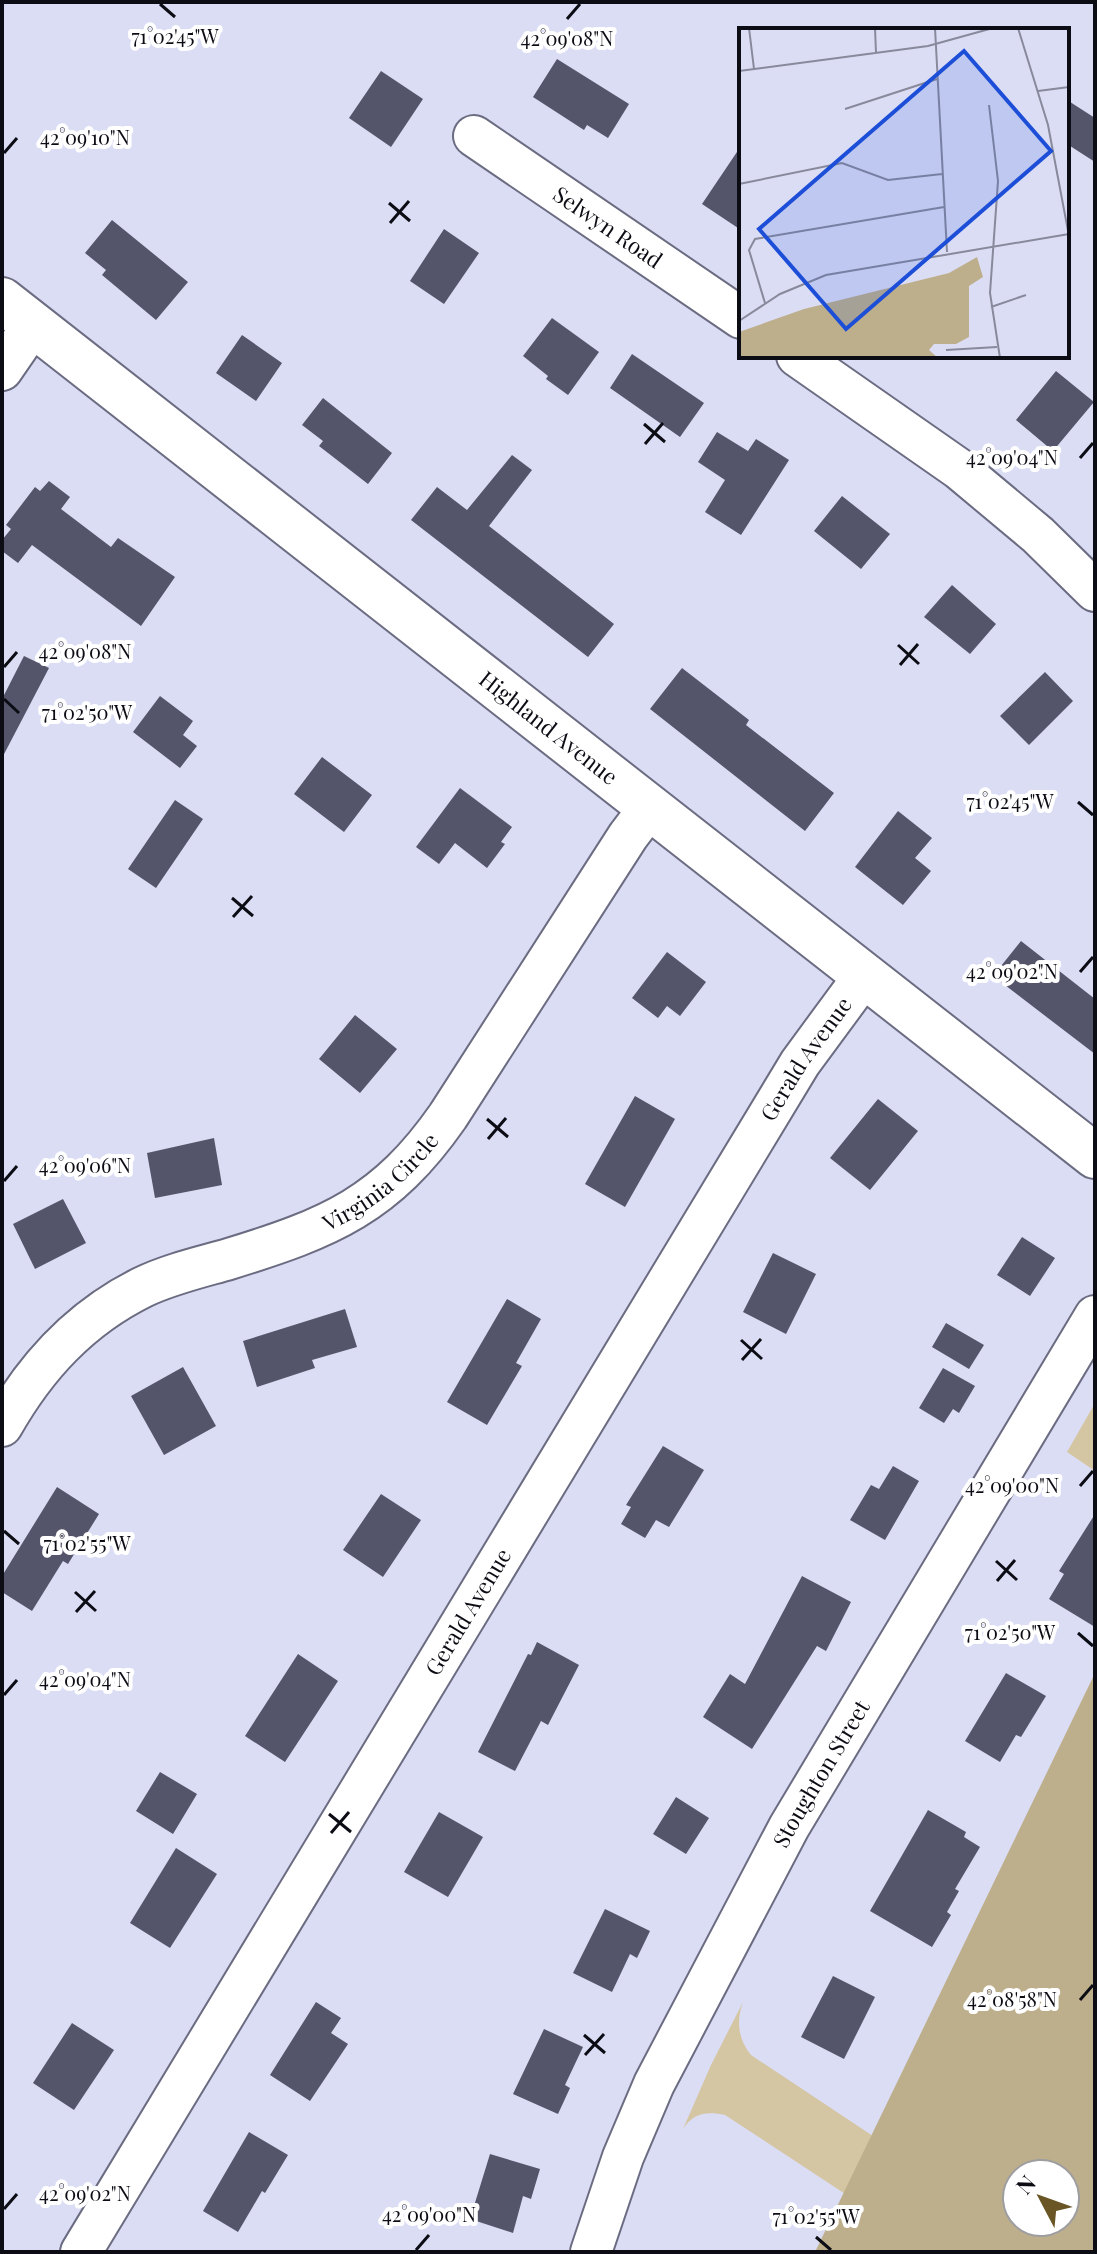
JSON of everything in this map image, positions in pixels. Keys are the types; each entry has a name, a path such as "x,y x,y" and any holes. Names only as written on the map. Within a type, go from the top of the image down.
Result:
{"street":[{"name":"Selwyn Road","path":"474,136 739,317"},
{"path":"2,370 18,313"},
{"name":"Highland Avenue","path":"18,313 1095,1156"},
{"path":"800,358 979,485 1038,535 1095,591"},
{"name":"Virginia Circle","path":"2,1426 21,1394 56,1350 97,1313 145,1286 327,1225 371,1198 393,1180 431,1140 448,1116 628,836 650,807"},
{"name":"Gerald Avenue","path":"81,2252 791,1077 827,1022 864,976"},
{"name":"Stoughton Street","path":"591,2252 623,2157 654,2084 789,1827 1095,1316"}],"shaded area":[{"path":"1095,1403 1095,1471 1067,1452"},
{"path":"1095,1673 1095,2252 815,2252"},
{"path":"1095,1802 1095,2252 1026,2238 1081,2238 1081,2158 1001,2158 1001,2233 862,2205 725,2115 701,2114 683,2129 743,2002 739,2016 740,2030 743,2043 751,2055 891,2148"}],"building":[{"path":"557,59 629,104 608,138 587,125 584,130 533,97"},
{"path":"381,71 423,99 391,147 349,118"},
{"path":"1069,101 1095,118 1095,162 1069,145"},
{"path":"739,149 739,229 702,204"},
{"path":"112,220 188,282 156,320 102,275 106,270 85,253"},
{"path":"444,229 479,253 444,304 410,281"},
{"path":"552,318 599,352 568,395 523,356"},
{"path":"242,335 282,363 256,401 216,373"},
{"path":"632,354 704,403 680,437 610,388"},
{"path":"1056,371 1094,402 1053,451 1016,420"},
{"path":"323,398 392,453 368,484 319,446 323,441 302,425"},
{"path":"717,432 748,451 756,439 789,460 741,535 705,512 725,480 698,462"},
{"path":"512,455 532,470 489,526 614,624 588,657 411,520 437,487 467,510"},
{"path":"49,481 70,497 61,509 111,547 118,538 175,577 141,626 32,545 18,563 2,551 2,540 11,529 6,525 35,487 40,491"},
{"path":"842,496 890,534 861,569 814,531"},
{"path":"952,585 996,624 970,654 924,617"},
{"path":"24,656 49,668 2,758 2,699"},
{"path":"682,668 749,720 746,725 834,793 805,831 650,709"},
{"path":"1045,672 1073,701 1029,745 1000,716"},
{"path":"160,696 193,721 183,735 197,746 180,768 133,732"},
{"path":"322,757 372,795 344,832 294,794"},
{"path":"460,788 512,827 501,842 505,844 487,868 455,843 439,864 416,847"},
{"path":"175,800 203,819 156,888 128,869"},
{"path":"898,811 932,838 915,858 931,871 903,905 855,867"},
{"path":"1021,941 1095,999 1095,1054 993,976"},
{"path":"667,952 706,982 680,1016 667,1006 658,1018 632,998"},
{"path":"355,1015 397,1049 360,1093 319,1059"},
{"path":"635,1096 675,1119 625,1207 585,1184"},
{"path":"878,1099 918,1131 870,1190 830,1158"},
{"path":"214,1138 222,1185 155,1198 147,1153"},
{"path":"63,1199 86,1243 35,1269 13,1224"},
{"path":"1022,1237 1055,1258 1030,1296 997,1275"},
{"path":"773,1253 816,1274 786,1334 743,1312"},
{"path":"507,1299 541,1319 516,1363 522,1366 487,1425 447,1402"},
{"path":"345,1309 357,1347 312,1360 315,1368 257,1387 243,1341"},
{"path":"946,1323 984,1345 969,1369 932,1347"},
{"path":"183,1367 216,1426 164,1455 131,1396"},
{"path":"943,1368 975,1386 959,1413 953,1409 944,1423 919,1408"},
{"path":"663,1446 704,1470 669,1527 656,1520 645,1538 621,1524 631,1507 626,1505"},
{"path":"893,1466 919,1481 885,1540 850,1520 871,1485 879,1489"},
{"path":"57,1487 99,1514 68,1564 63,1561 32,1611 2,1592 2,1576"},
{"path":"381,1494 421,1520 383,1577 343,1550"},
{"path":"1095,1514 1095,1627 1049,1599 1064,1574 1059,1571"},
{"path":"802,1576 851,1602 826,1651 817,1646 752,1749 703,1717 730,1674 745,1684"},
{"path":"537,1642 579,1665 548,1725 541,1721 515,1771 478,1752"},
{"path":"298,1654 338,1681 285,1762 245,1736"},
{"path":"1006,1673 1046,1696 1021,1737 1016,1735 1000,1762 965,1741"},
{"path":"160,1772 197,1794 173,1834 136,1811"},
{"path":"676,1797 709,1818 686,1854 653,1834"},
{"path":"928,1810 966,1832 964,1837 980,1847 955,1889 959,1891 947,1912 951,1915 932,1947 870,1911"},
{"path":"439,1812 483,1837 448,1897 404,1872"},
{"path":"176,1848 217,1874 170,1948 130,1923"},
{"path":"605,1909 650,1931 637,1958 630,1954 612,1992 573,1973"},
{"path":"833,1976 875,1997 844,2059 801,2037"},
{"path":"316,2002 341,2018 331,2033 348,2044 310,2101 270,2075"},
{"path":"72,2023 114,2050 74,2110 33,2083"},
{"path":"544,2029 583,2047 565,2085 570,2088 558,2114 513,2094"},
{"path":"249,2132 288,2155 238,2232 203,2211"},
{"path":"490,2154 540,2169 531,2199 523,2196 513,2233 470,2219"}]}
